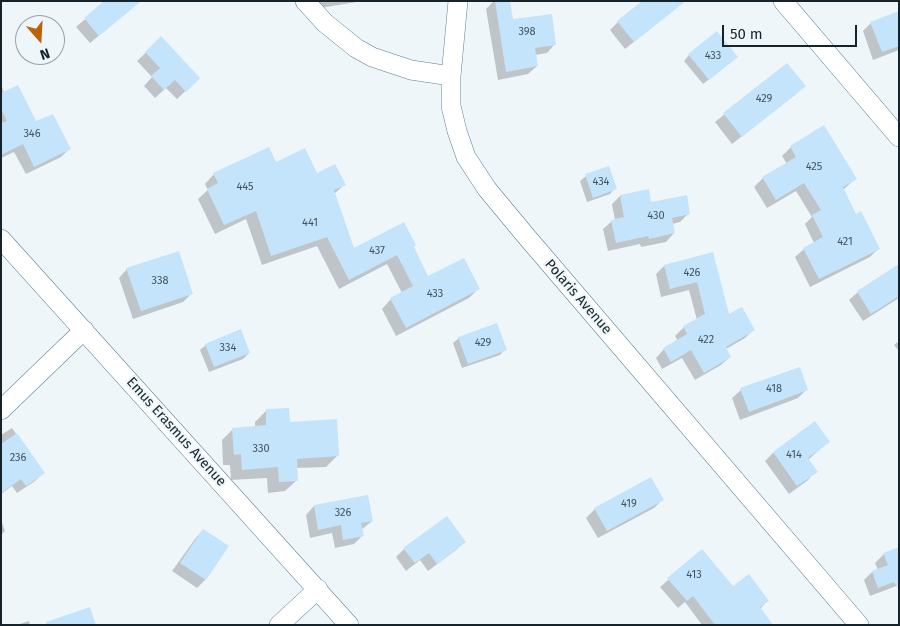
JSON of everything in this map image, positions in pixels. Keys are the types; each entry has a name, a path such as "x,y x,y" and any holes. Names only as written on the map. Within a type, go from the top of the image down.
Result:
{"street":[{"path":"305,1 325,23 356,48 372,57 411,70 451,76"},
{"name":"Polaris Avenue","path":"458,1 451,76 451,106 456,131 466,157 487,188 532,244 860,625"},
{"path":"783,1 899,137"},
{"name":"Emus Erasmus Avenue","path":"1,240 350,625"},
{"path":"1,410 84,330"},
{"path":"279,625 318,589"}],"building":[{"path":"104,1 141,1 99,36 84,18"},
{"path":"495,1 510,1 513,19 552,14 556,45 535,48 538,66 506,72"},
{"path":"642,1 686,1 634,42 617,21"},
{"path":"899,11 899,46 882,52 870,22"},
{"path":"717,31 738,57 709,80 688,54"},
{"path":"161,36 200,78 186,92 175,80 164,90 151,76 160,68 145,52"},
{"path":"787,63 806,86 742,137 723,113"},
{"path":"18,85 36,121 53,114 71,149 34,167 23,144 1,155 1,123 7,121 1,109 1,93"},
{"path":"824,125 857,179 843,187 856,214 861,211 880,249 819,279 803,248 823,237 812,215 821,210 804,183 776,200 762,177 796,157 790,146"},
{"path":"269,147 276,162 305,148 317,173 335,164 346,185 334,190 354,248 404,222 416,245 414,247 428,276 464,258 480,289 406,328 390,298 413,286 397,255 349,280 327,237 271,256 256,211 224,225 207,189 218,183 213,173"},
{"path":"609,166 617,189 593,198 585,174"},
{"path":"649,189 651,202 687,195 690,214 672,218 675,233 649,239 648,236 616,243 611,220 624,217 620,195"},
{"path":"179,251 193,294 141,311 126,268"},
{"path":"713,252 729,314 742,307 755,330 726,347 731,357 704,373 691,350 671,362 663,348 687,334 683,326 705,314 697,282 670,289 664,265"},
{"path":"899,264 899,296 871,314 857,291"},
{"path":"497,323 507,350 468,364 458,337"},
{"path":"241,329 250,353 214,367 205,344"},
{"path":"800,367 808,390 749,412 740,388"},
{"path":"289,408 290,422 337,419 339,456 297,459 298,481 279,482 278,467 242,470 241,454 234,455 232,428 266,425 266,409"},
{"path":"815,421 830,442 808,458 818,472 797,486 773,452"},
{"path":"17,433 45,473 26,486 21,479 1,493 1,444"},
{"path":"651,477 664,500 607,531 594,508"},
{"path":"368,495 373,521 361,523 364,536 343,540 341,525 318,530 314,505"},
{"path":"447,516 466,542 437,564 429,553 415,563 403,548"},
{"path":"203,529 229,546 206,580 180,563"},
{"path":"899,547 899,590 894,582 878,588 872,571 888,565 883,553"},
{"path":"702,549 733,586 749,574 769,601 760,607 773,625 715,625 693,596 687,601 667,578"},
{"path":"90,607 96,625 46,625 46,622"}]}
